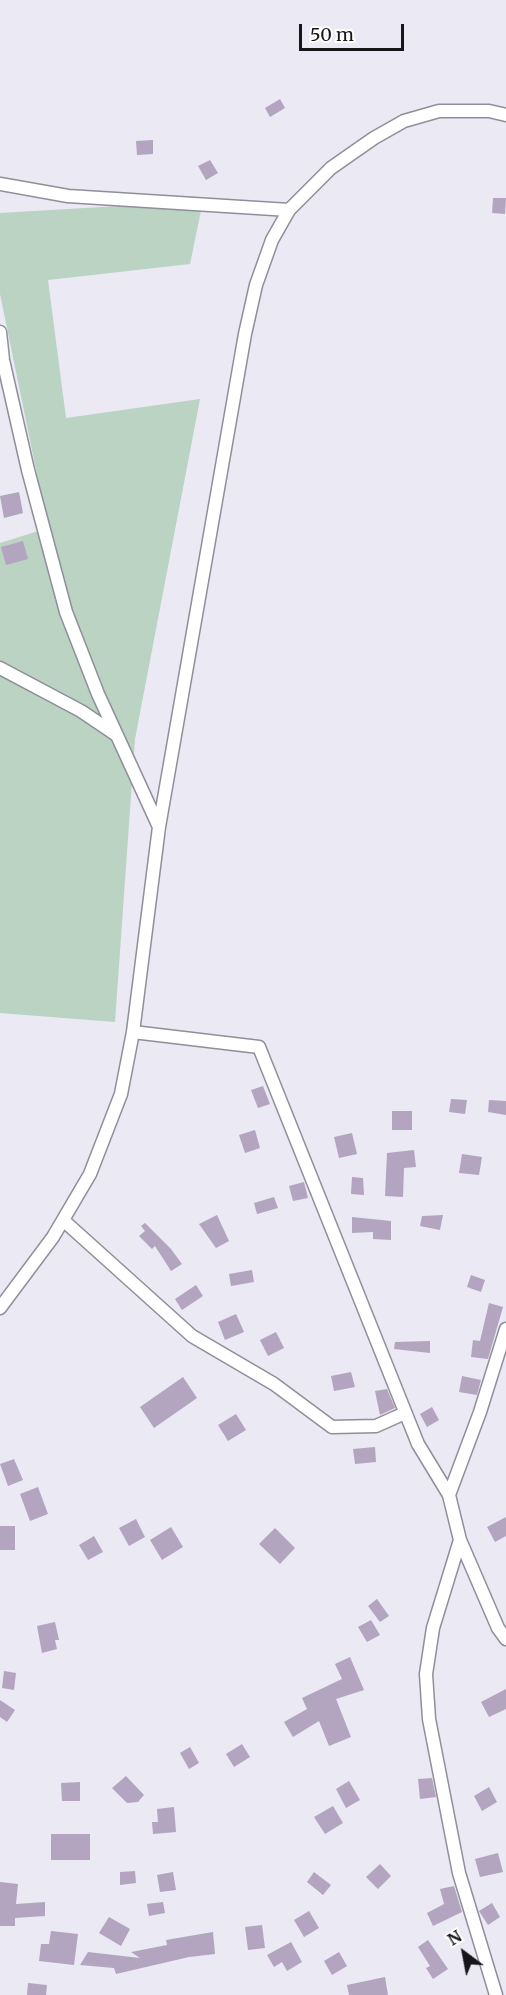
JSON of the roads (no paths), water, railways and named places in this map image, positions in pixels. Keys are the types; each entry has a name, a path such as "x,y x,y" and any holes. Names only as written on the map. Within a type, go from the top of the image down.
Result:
{"street":[{"path":"0,1308 63,1220 90,1174 121,1094 133,1032 159,827 245,334 272,240 289,210 331,168 374,138 404,121 439,111 489,111 506,115"},
{"path":"0,184 68,196 289,210"},
{"path":"0,332 3,360 28,470 66,612 84,661 159,827"},
{"path":"0,668 81,711 116,734"},
{"path":"133,1032 259,1047 405,1413 418,1444 449,1495 460,1540 498,1628 506,1639"},
{"path":"63,1220 192,1336 274,1384 332,1427 376,1426 405,1413"},
{"path":"449,1495 480,1412 506,1329"},
{"path":"460,1540 433,1628 426,1674 429,1719 459,1873 496,1995"}]}
